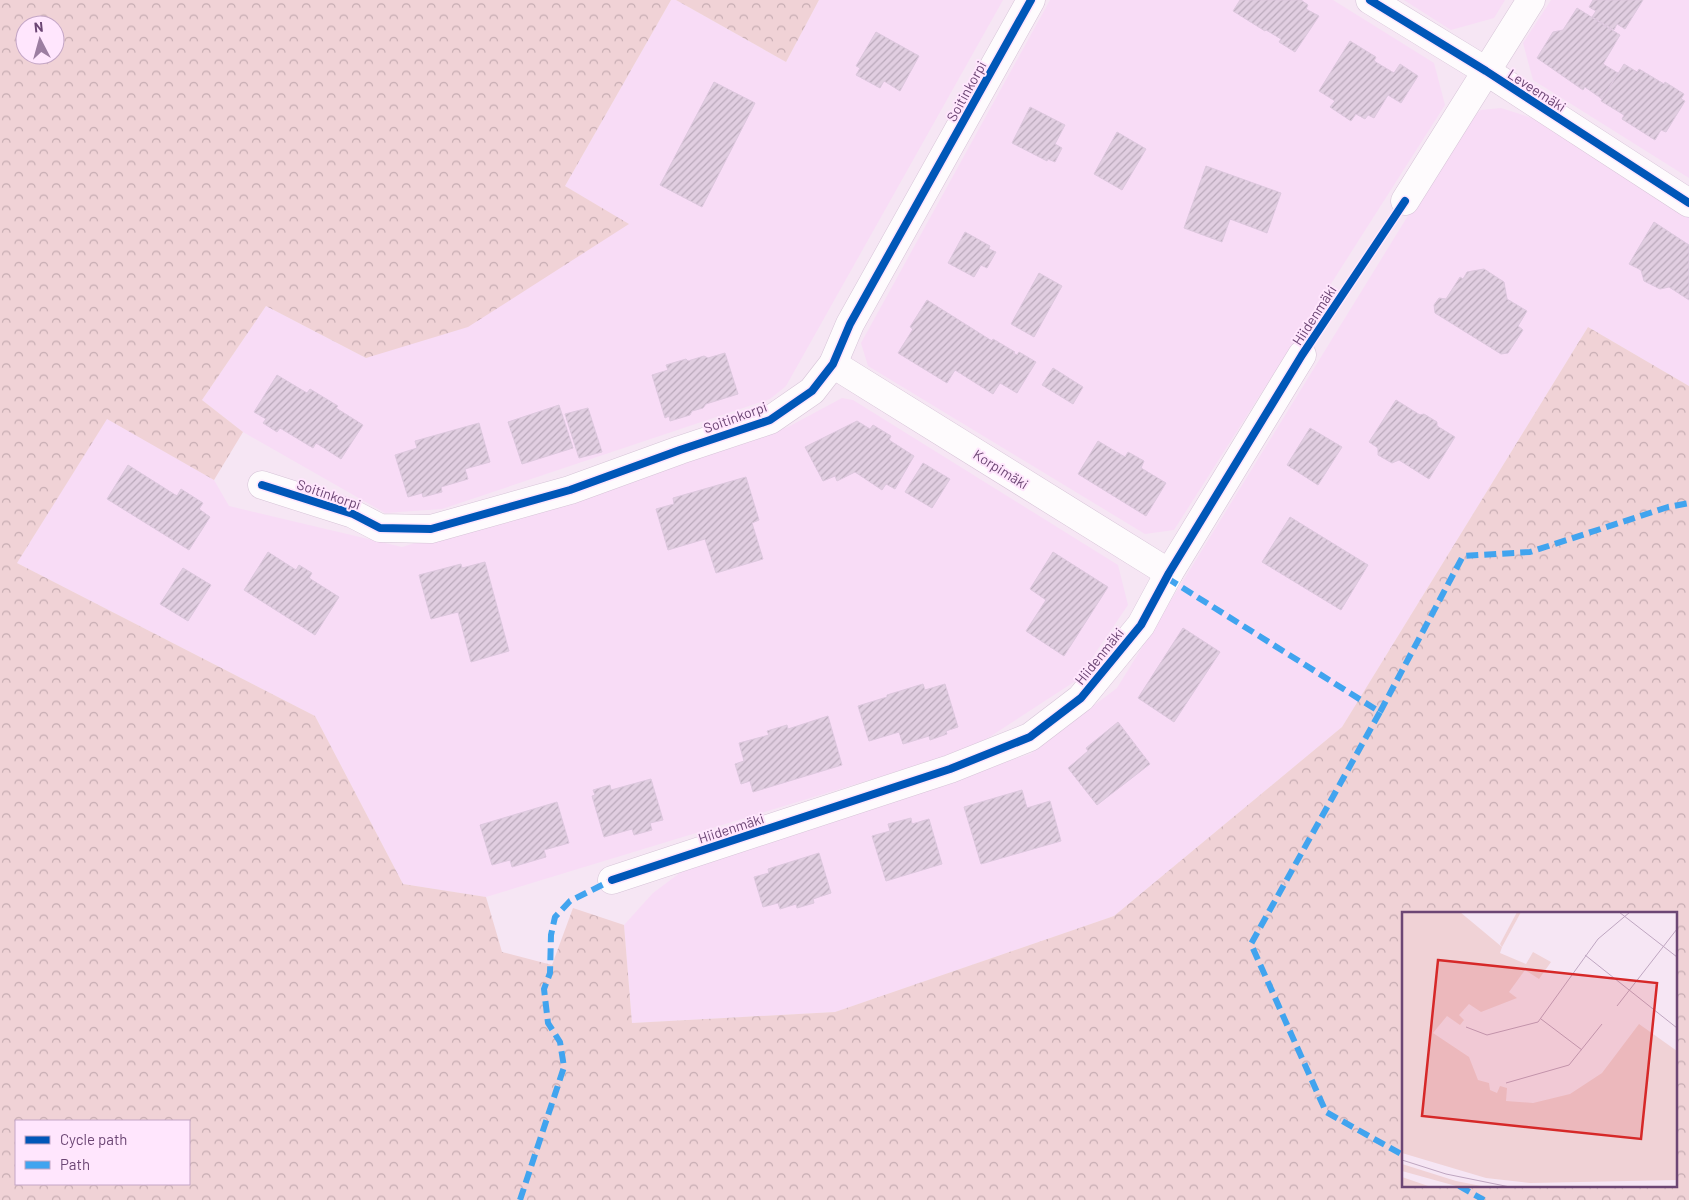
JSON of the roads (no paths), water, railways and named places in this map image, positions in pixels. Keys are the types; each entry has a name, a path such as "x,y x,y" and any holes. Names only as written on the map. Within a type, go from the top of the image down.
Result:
{"street":[{"name":"Soitinkorpi","path":"262,484 353,514 380,528 431,529 570,490 770,420 812,391 834,364 850,324 1031,0"},
{"name":"Leveemäki","path":"1370,0 1486,71 1689,203"},
{"path":"1405,201 1531,0"},
{"name":"Hiidenmäki","path":"612,880 950,769 1030,737 1081,698 1140,625 1302,355"},
{"name":"Korpimäki","path":"834,364 1169,574"}]}
